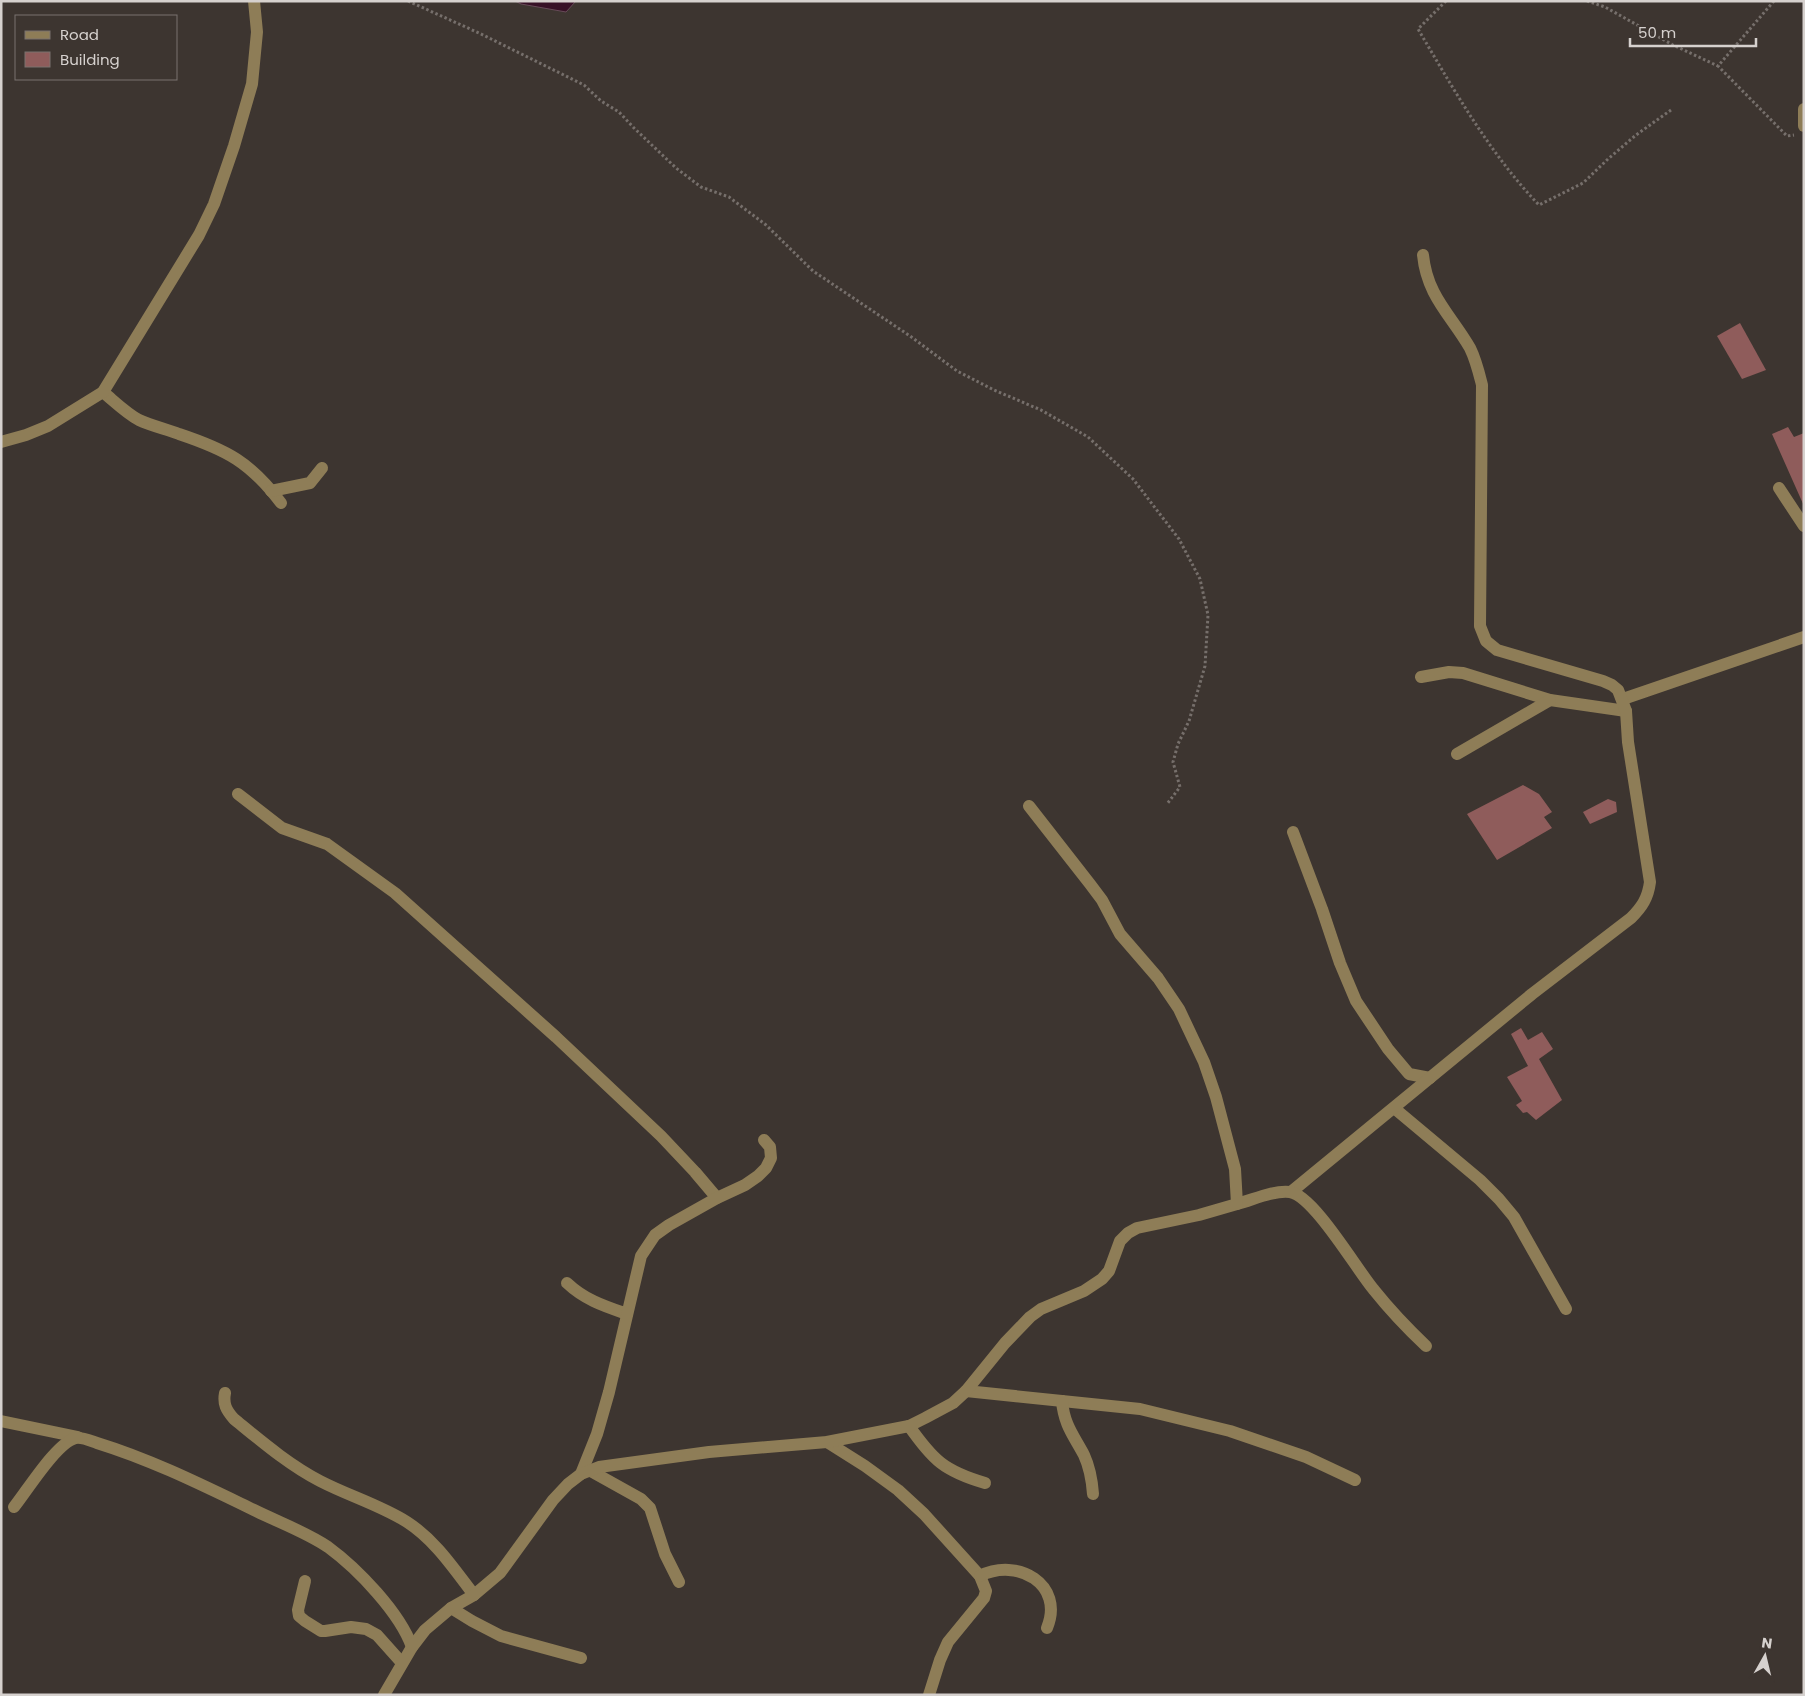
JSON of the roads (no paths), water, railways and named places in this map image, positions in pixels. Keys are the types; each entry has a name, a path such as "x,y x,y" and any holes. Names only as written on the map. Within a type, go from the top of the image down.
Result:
{"street":[{"path":"1,442 26,436 48,426 103,392 199,235 214,204 234,146 252,84 257,32 254,1"},
{"path":"1800,130 1804,109"},
{"path":"384,1695 402,1663 425,1630 451,1608 474,1595 500,1573 553,1500 568,1484 585,1472 599,1467 709,1452 827,1442 909,1426 953,1403 966,1391 1005,1342 1030,1317 1041,1309 1084,1291 1102,1279 1109,1271 1120,1241 1128,1233 1137,1228 1199,1215 1270,1195 1290,1192 1532,994 1631,918 1646,900 1650,882 1624,705 1618,690 1602,681 1497,650 1486,641 1482,633 1480,626 1480,582 1482,385 1470,349 1432,292 1424,268 1423,255"},
{"path":"103,392 139,420 197,440 246,464 281,503"},
{"path":"271,491 310,483 322,468"},
{"path":"1779,488 1804,526"},
{"path":"1421,677 1449,672 1463,673 1550,700 1624,705 1804,638"},
{"path":"1457,754 1550,700"},
{"path":"238,794 282,828 334,848 400,898 542,1025 661,1136 717,1198"},
{"path":"1029,806 1102,900 1120,934 1158,978 1179,1009 1204,1062 1216,1097 1235,1169 1237,1204"},
{"path":"1293,832 1340,963 1356,1001 1388,1049 1409,1074 1430,1078"},
{"path":"1394,1108 1480,1180 1499,1199 1514,1217 1566,1309"},
{"path":"585,1472 618,1362 641,1256 648,1244 669,1225 717,1198 745,1185 766,1168 772,1155 770,1148 764,1140"},
{"path":"1290,1192 1301,1198 1315,1211 1373,1289 1397,1318 1426,1346"},
{"path":"567,1283 576,1292 593,1303 627,1314"},
{"path":"966,1391 1140,1409 1230,1431 1306,1457 1355,1480"},
{"path":"225,1393 224,1402 227,1411 234,1419 294,1466 342,1492 388,1512 424,1535 438,1548 474,1595"},
{"path":"1062,1401 1063,1415 1068,1428 1090,1469 1093,1494"},
{"path":"1,1421 78,1437 161,1466 326,1546 357,1573 399,1620 412,1648"},
{"path":"909,1426 924,1448 941,1464 962,1476 985,1482"},
{"path":"14,1508 62,1446 78,1437"},
{"path":"827,1442 865,1466 907,1497 972,1565 980,1576 986,1591 984,1598 948,1642 929,1695"},
{"path":"585,1472 641,1499 650,1508 665,1554 679,1582"},
{"path":"980,1576 991,1570 1013,1570 1023,1573 1043,1586 1048,1594 1052,1611 1047,1628"},
{"path":"305,1581 298,1610 299,1616 321,1631 351,1626 366,1630 376,1636 402,1663"},
{"path":"451,1608 472,1622 501,1636 581,1658"}]}
